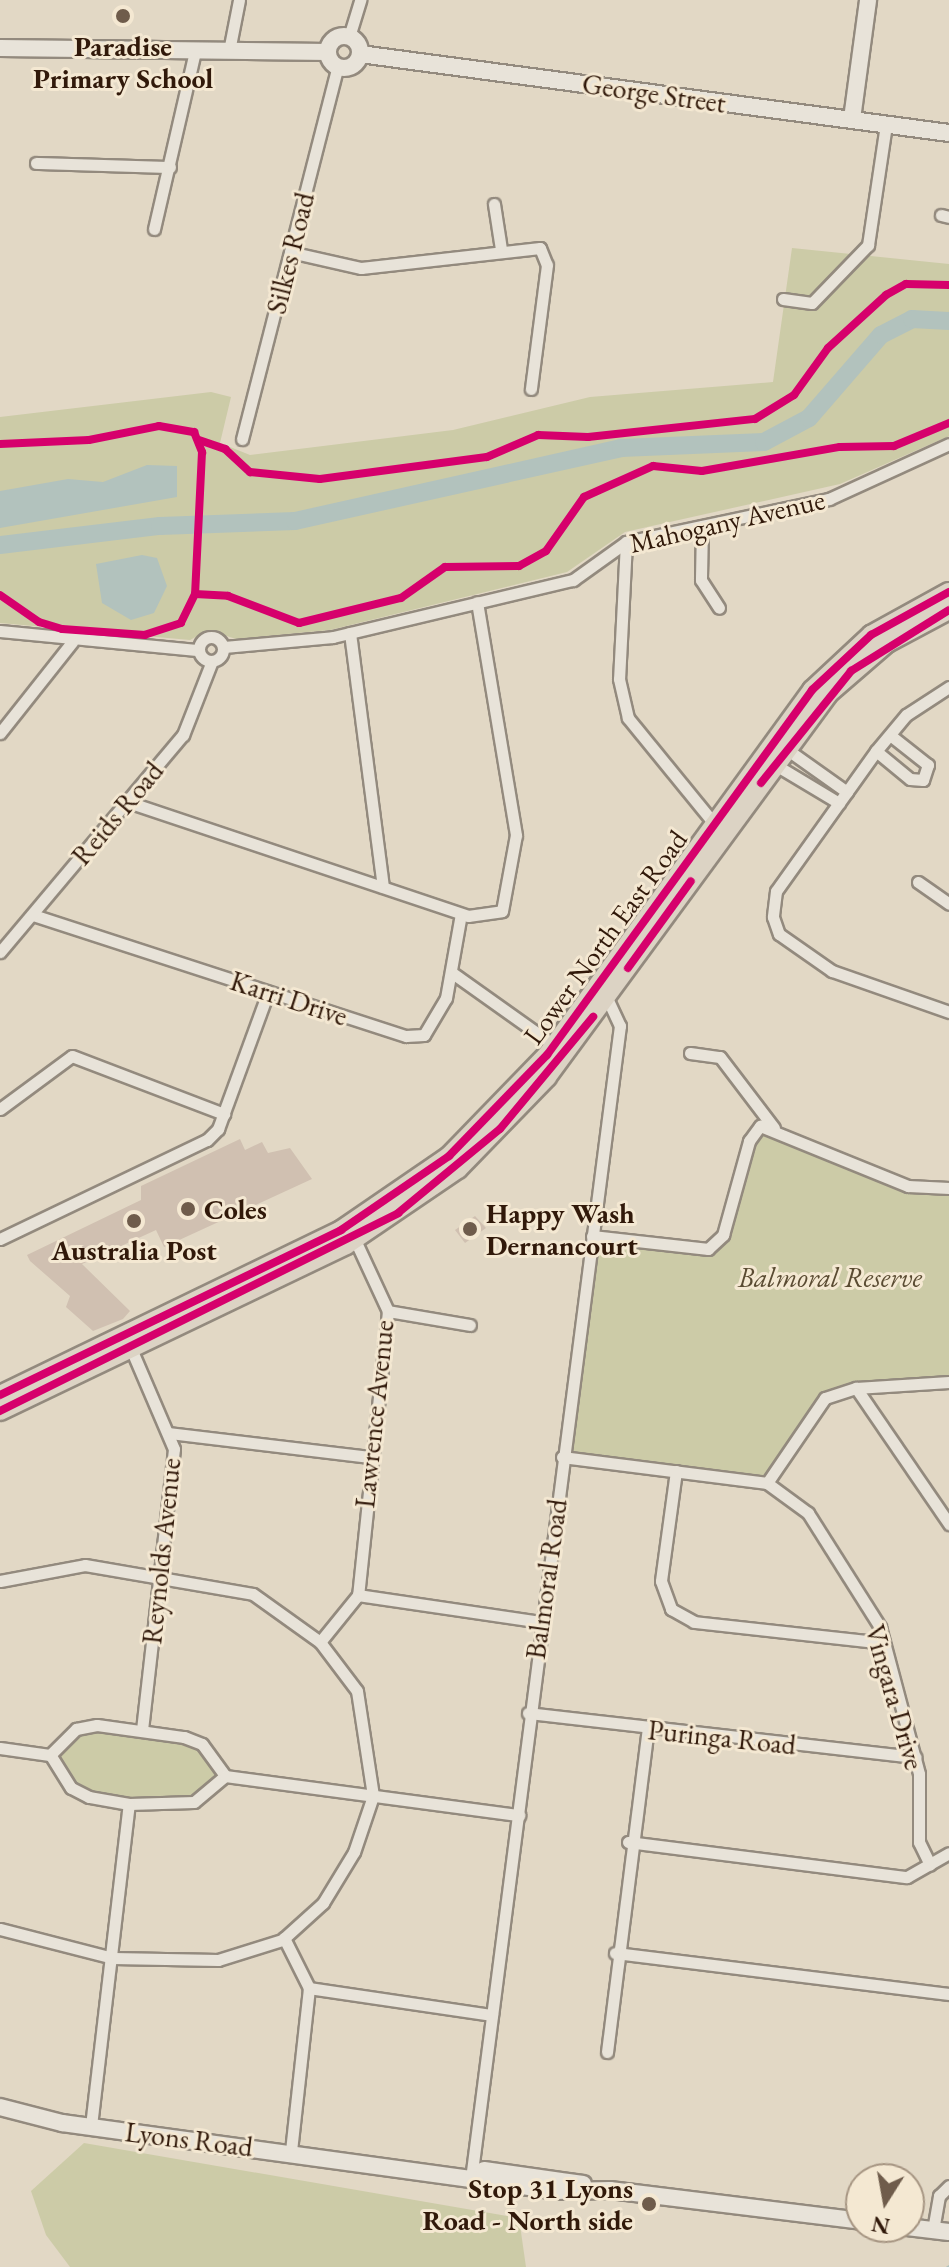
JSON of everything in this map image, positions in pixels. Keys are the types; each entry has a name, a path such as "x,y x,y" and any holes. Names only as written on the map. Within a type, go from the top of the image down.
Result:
{"main road":[{"name":"Lower North East Road","path":"0,1395 128,1342 355,1240 471,1157 603,992 842,659 949,592"},
{"name":"Lower North East Road","path":"776,753 862,662 949,610"},
{"name":"Lower North East Road","path":"0,1411 392,1199 484,1125 560,1049"}],"street":[{"path":"229,51 239,0"},
{"path":"0,48 229,51 333,59 354,64 360,54 349,37 360,0"},
{"path":"852,119 868,0"},
{"path":"333,59 336,39 349,37"},
{"path":"154,229 195,51"},
{"name":"George Street","path":"360,54 949,133"},
{"name":"Silkes Road","path":"242,439 290,252 333,59"},
{"path":"783,299 812,303 868,245 886,124"},
{"path":"36,163 170,167"},
{"path":"494,204 501,249"},
{"path":"290,252 361,268 533,245 547,259 531,389"},
{"name":"Mahogany Avenue","path":"199,650 211,637 224,647 350,633 573,580 626,542 829,499 949,444"},
{"path":"702,526 701,580 719,608"},
{"path":"626,542 619,679 628,718 720,829"},
{"path":"125,801 465,915 507,905 516,846 477,602"},
{"path":"0,631 72,642 199,650 212,661"},
{"path":"350,633 383,887"},
{"path":"0,733 72,642"},
{"name":"Reids Road","path":"0,952 183,735 212,661 224,647"},
{"path":"949,687 890,735 876,751 776,891 779,934 832,971 949,1012"},
{"path":"876,751 910,779 923,780 928,765 890,735"},
{"path":"776,753 847,792"},
{"path":"776,753 839,803"},
{"path":"918,882 949,904"},
{"name":"Karri Drive","path":"33,915 406,1036 424,1035 446,998 465,915"},
{"path":"451,972 560,1049"},
{"path":"0,1239 207,1140 224,1114 268,992"},
{"name":"Balmoral Road","path":"472,2174 519,1815 528,1713 620,1026 603,992"},
{"path":"690,1053 720,1057 774,1128"},
{"path":"0,1109 72,1056 224,1114"},
{"path":"592,1236 708,1249 723,1235 749,1141 760,1126 774,1128 908,1186 949,1188"},
{"name":"Lawrence Avenue","path":"355,1240 388,1311 358,1595"},
{"path":"388,1311 470,1325"},
{"name":"Reynolds Avenue","path":"128,1342 169,1433 159,1576 142,1729"},
{"path":"767,1483 825,1398 856,1388 949,1382"},
{"path":"856,1388 949,1524"},
{"path":"169,1433 371,1457"},
{"name":"Vingara Drive","path":"562,1457 767,1483 808,1513 884,1643 916,1757 919,1842 930,1865"},
{"path":"676,1471 661,1581 671,1609 694,1622 884,1643"},
{"path":"0,1581 85,1565 253,1594 320,1642 357,1691 373,1796 354,1852 323,1903 284,1938 218,1960 113,1958 0,1929"},
{"path":"320,1642 358,1595 540,1622"},
{"name":"Puringa Road","path":"528,1713 916,1757"},
{"path":"50,1755 76,1729 142,1729 202,1744 225,1776 519,1815"},
{"path":"607,2052 628,1842 648,1729"},
{"path":"0,1748 50,1755 71,1788 129,1804 194,1802 225,1776"},
{"path":"91,2126 129,1804"},
{"path":"628,1842 907,1877 949,1853"},
{"path":"284,1938 309,1988 291,2151"},
{"path":"615,1953 949,1994"},
{"path":"309,1988 492,2015"},
{"name":"Lyons Road","path":"0,2107 91,2126 845,2219"},
{"path":"941,2231 939,2196 949,2186"}],"green space":[{"path":"792,248 949,264 949,436 840,484 625,532 567,572 330,630 236,639 208,630 190,640 0,623 0,417 211,392 231,397 220,443 250,455 453,430 590,397 773,382"},
{"name":"Balmoral Reserve","path":"760,1126 908,1186 949,1188 949,1382 825,1398 767,1483 562,1457 592,1236 709,1249 723,1235 749,1141"},
{"path":"97,1725 202,1744 225,1776 212,1794 129,1804 71,1788 50,1755 60,1739"},
{"path":"84,2143 519,2218 526,2267 70,2267 46,2235 31,2191"}],"shaded area":[{"path":"147,465 177,466 177,497 0,528 0,491 68,479 103,482"},
{"path":"142,555 157,558 167,586 154,613 131,620 102,603 96,564"}],"building":[{"path":"240,1139 245,1150 262,1142 268,1153 290,1148 312,1179 164,1247 156,1230 82,1264 130,1311 123,1319 93,1331 66,1307 70,1296 30,1261 27,1255 141,1200 141,1186"},
{"name":"Happy Wash Dernancourt","path":"475,1216 486,1228 465,1243 455,1230"}],"waterway":[{"path":"0,545 160,526 295,521 621,448 764,442 809,418 881,335 912,319 949,321"}],"cycle path":[{"path":"199,440 225,449 250,472 320,479 487,457 538,435 588,437 755,419 794,395 828,348 886,295 906,284 949,285"},
{"path":"195,594 228,596 299,623 401,598 445,567 519,566 546,551 584,497 653,466 702,471 840,447 894,446 949,423"},
{"path":"0,444 89,440 159,426 194,432 202,452 195,594 181,623 145,635 62,629 39,622 0,595"},
{"path":"0,1395 341,1230 449,1156 547,1055 812,690 871,635 949,592"},
{"path":"761,783 851,671 949,610"},
{"path":"628,968 691,881"},
{"path":"0,1411 398,1213 500,1129 593,1017"}],"place":[{"name":"Paradise Primary School","path":"123,16"},
{"name":"Coles","path":"188,1209"},
{"name":"Australia Post","path":"134,1221"},
{"name":"Happy Wash Dernancourt","path":"470,1229"},
{"name":"Stop 31 Lyons Road - North side","path":"649,2204"}]}
